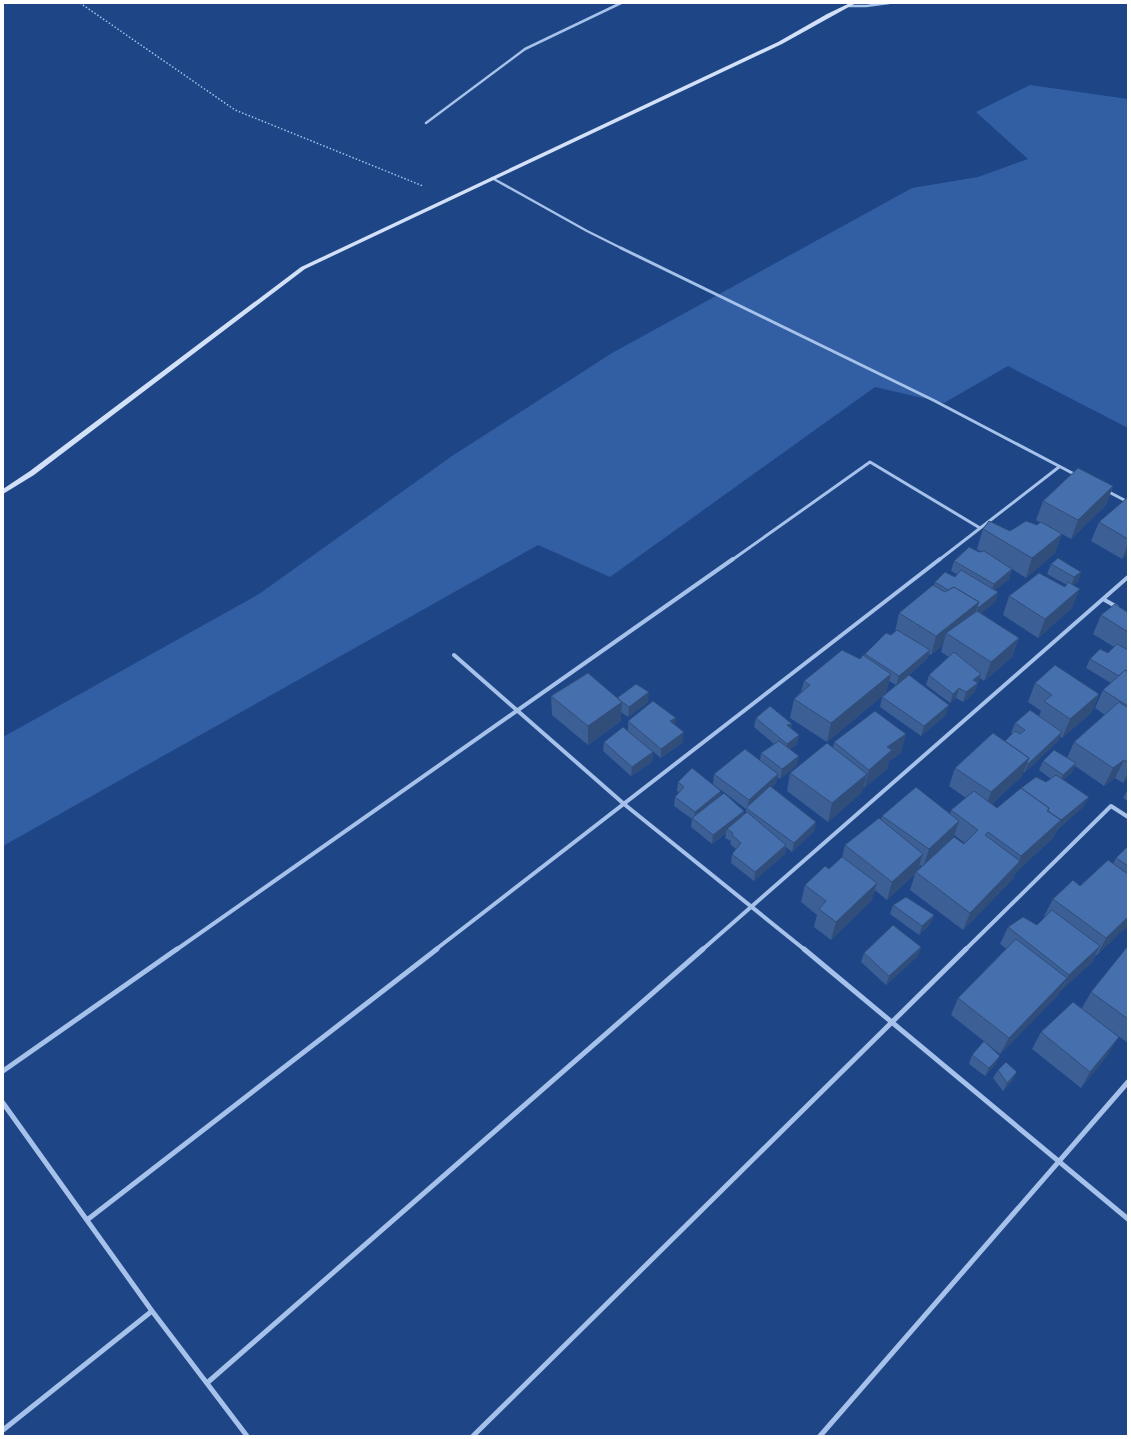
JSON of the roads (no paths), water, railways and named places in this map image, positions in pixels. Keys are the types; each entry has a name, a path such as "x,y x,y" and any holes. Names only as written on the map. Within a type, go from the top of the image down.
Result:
{"street":[{"path":"426,123 525,49 621,3"},
{"path":"3,492 32,472 303,268 780,43 851,4 866,6 889,3"},
{"path":"492,178 587,231 926,397 1079,477"},
{"path":"3,1071 517,712 870,462 980,528"},
{"path":"87,1220 1059,466"},
{"path":"1100,488 1128,502"},
{"path":"207,1383 1128,577"},
{"path":"1103,598 1122,610"},
{"path":"454,655 517,712 624,804 752,906 1128,1219"},
{"path":"473,1436 1111,806 1128,817"},
{"path":"820,1436 1128,1082"},
{"path":"3,1103 152,1311 247,1436"},
{"path":"3,1430 152,1311"}]}
